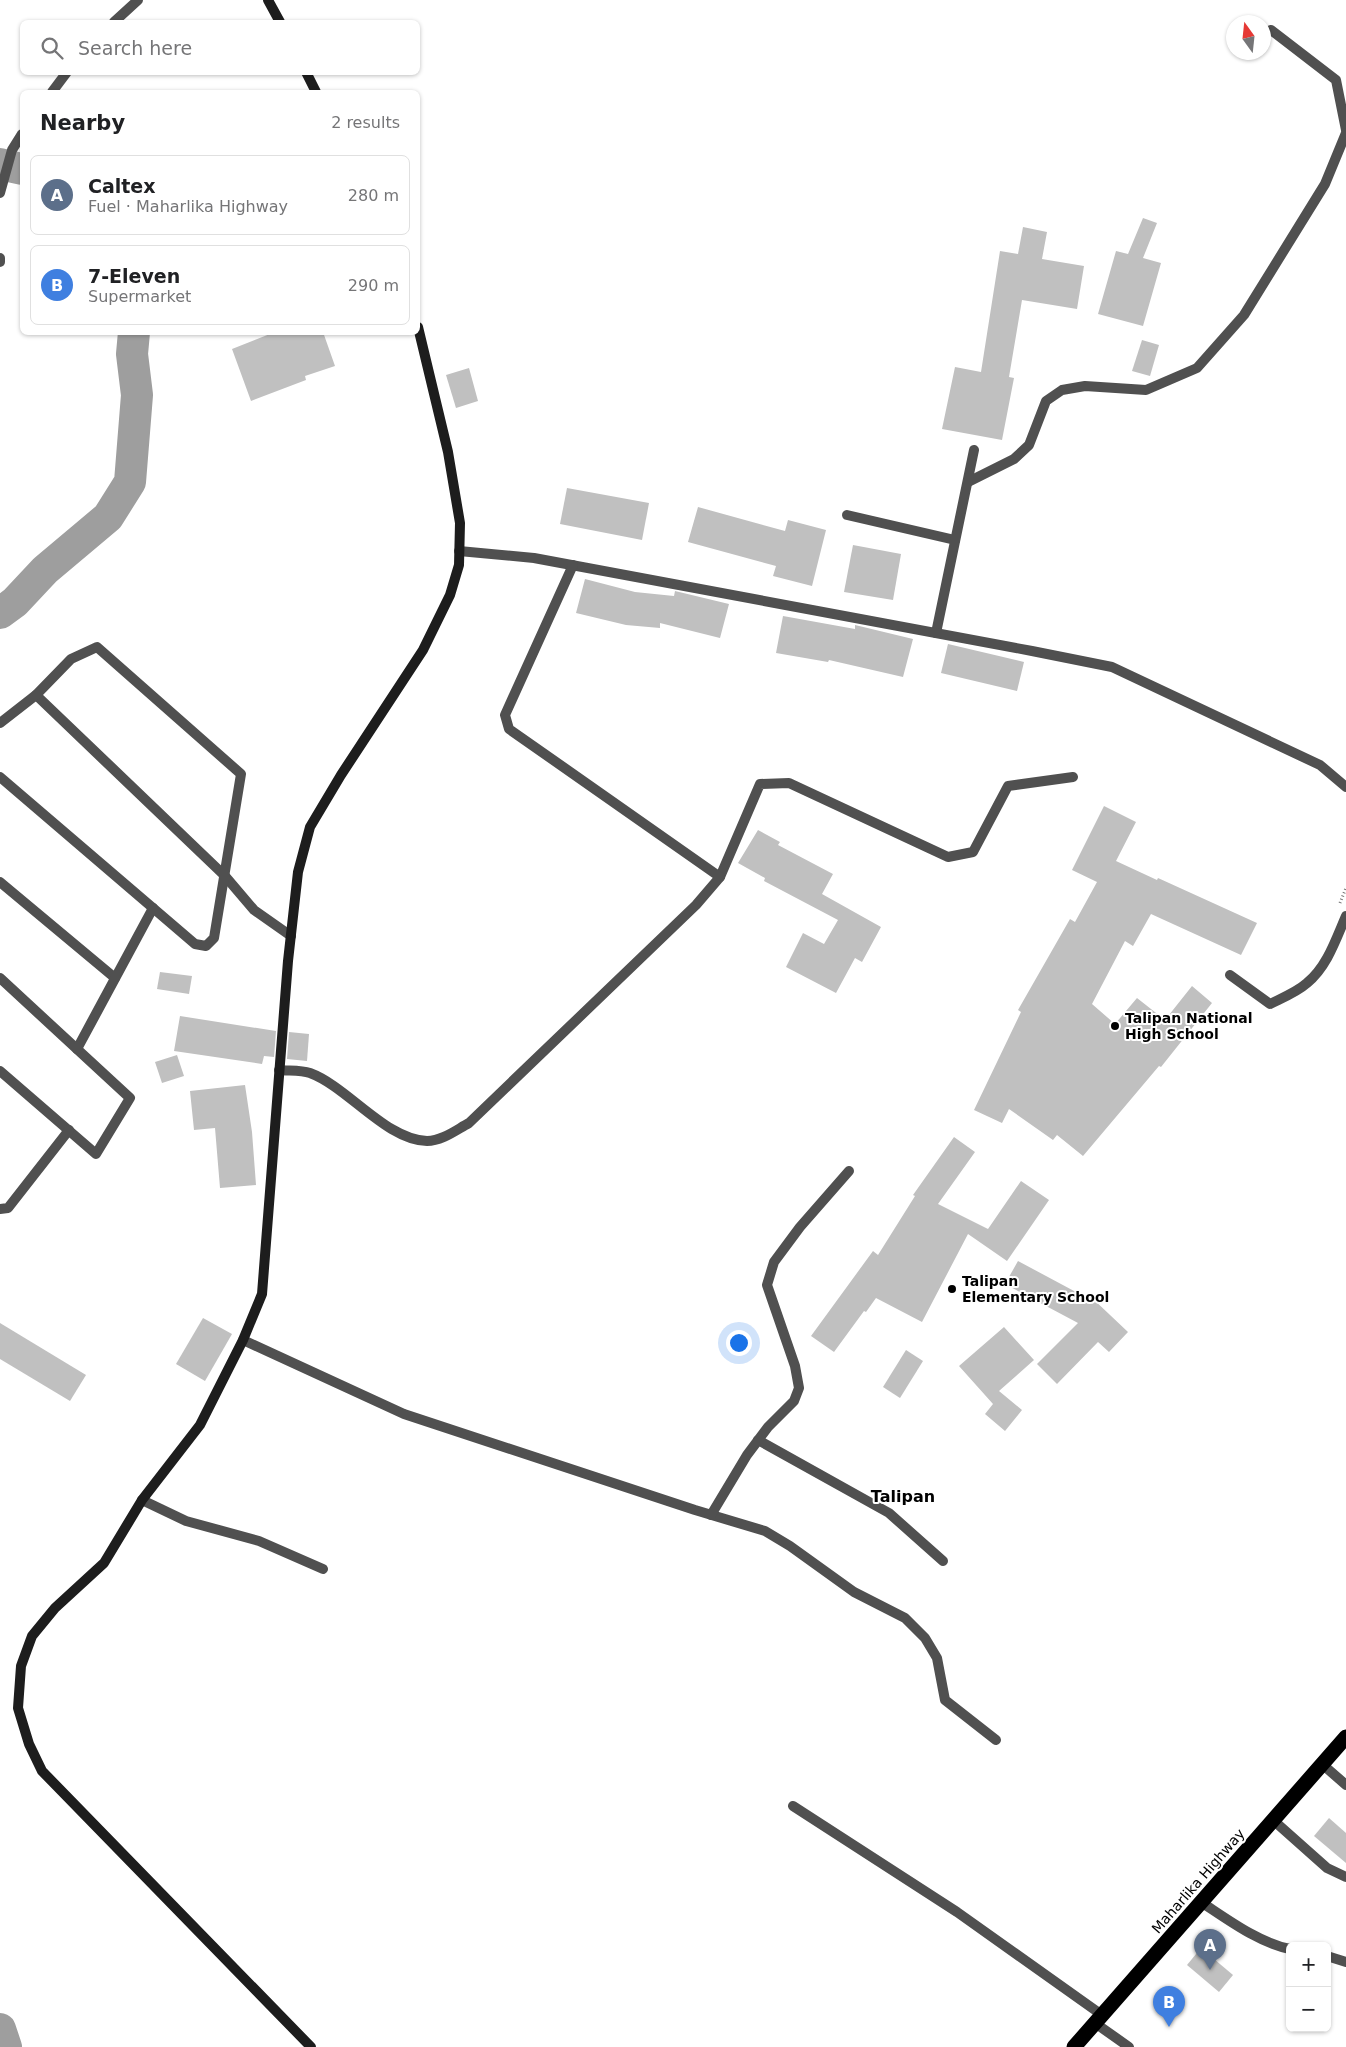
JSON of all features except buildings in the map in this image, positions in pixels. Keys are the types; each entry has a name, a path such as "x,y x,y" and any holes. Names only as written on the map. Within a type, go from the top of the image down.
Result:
{"highway":[{"name":"Maharlika Highway","path":"1074,2047 1346,1737"}],"street":[{"path":"116,20 138,0"},
{"path":"268,0 279,20"},
{"path":"968,482 1014,459 1029,445 1046,401 1062,390 1085,386 1146,390 1197,368 1244,314 1325,184 1346,131 1336,80 1272,30"},
{"path":"54,90 66,75"},
{"path":"308,75 315,90"},
{"path":"0,193 12,150 20,137"},
{"path":"311,2047 42,1771 29,1744 18,1708 20,1666 32,1636 55,1608 104,1563 142,1500 200,1425 243,1340 262,1294 291,936 298,872 310,827 341,775 423,650 450,595 459,565 460,522 448,452 420,335"},
{"path":"936,633 974,450"},
{"path":"847,515 955,540"},
{"path":"459,551 534,558 1112,667 1320,765 1346,787"},
{"path":"573,565 505,715 510,729 720,877"},
{"path":"0,723 36,695 71,659 97,646 241,774 214,938 206,946 195,944 0,776"},
{"path":"36,695 225,876 254,910 291,936"},
{"path":"279,1070 308,1072 327,1082 395,1131 410,1138 428,1141 445,1136 468,1123 696,905 720,877 760,784 789,782 948,858 973,852 1008,786 1073,777"},
{"path":"0,882 115,978"},
{"path":"77,1049 152,908"},
{"path":"1230,975 1270,1004 1290,994 1308,983 1325,961 1346,916"},
{"path":"0,978 130,1098 96,1154 0,1071"},
{"path":"0,1208 8,1208 69,1130"},
{"path":"711,1514 758,1440 768,1427 794,1402 799,1388 795,1366 766,1285 774,1262 800,1227 849,1171"},
{"path":"243,1340 404,1414 765,1531 790,1546 854,1592 905,1618 926,1638 937,1658 945,1700 996,1740"},
{"path":"758,1440 889,1513 943,1561"},
{"path":"142,1500 186,1521 260,1541 323,1569"},
{"path":"1322,1764 1346,1785"},
{"path":"793,1806 957,1912 1098,2019 1128,2047"},
{"path":"1273,1820 1328,1868 1346,1878"},
{"path":"1201,1902 1237,1926 1286,1948"},
{"path":"1331,1957 1346,1962"}],"path":[{"path":"1338,906 1346,888"}],"waterway":[{"path":"0,164 20,169"},
{"path":"0,613 15,602 45,570 108,517 130,482 137,395 132,354 134,335"},
{"path":"0,2029 6,2047"}],"place":[{"name":"Talipan National High School","path":"1115,1026"},
{"name":"Talipan Elementary School","path":"952,1289"},
{"name":"Caltex","path":"1210,1970"},
{"name":"7-Eleven","path":"1169,2027"}],"district":[{"name":"Talipan","path":"903,1496"}]}
